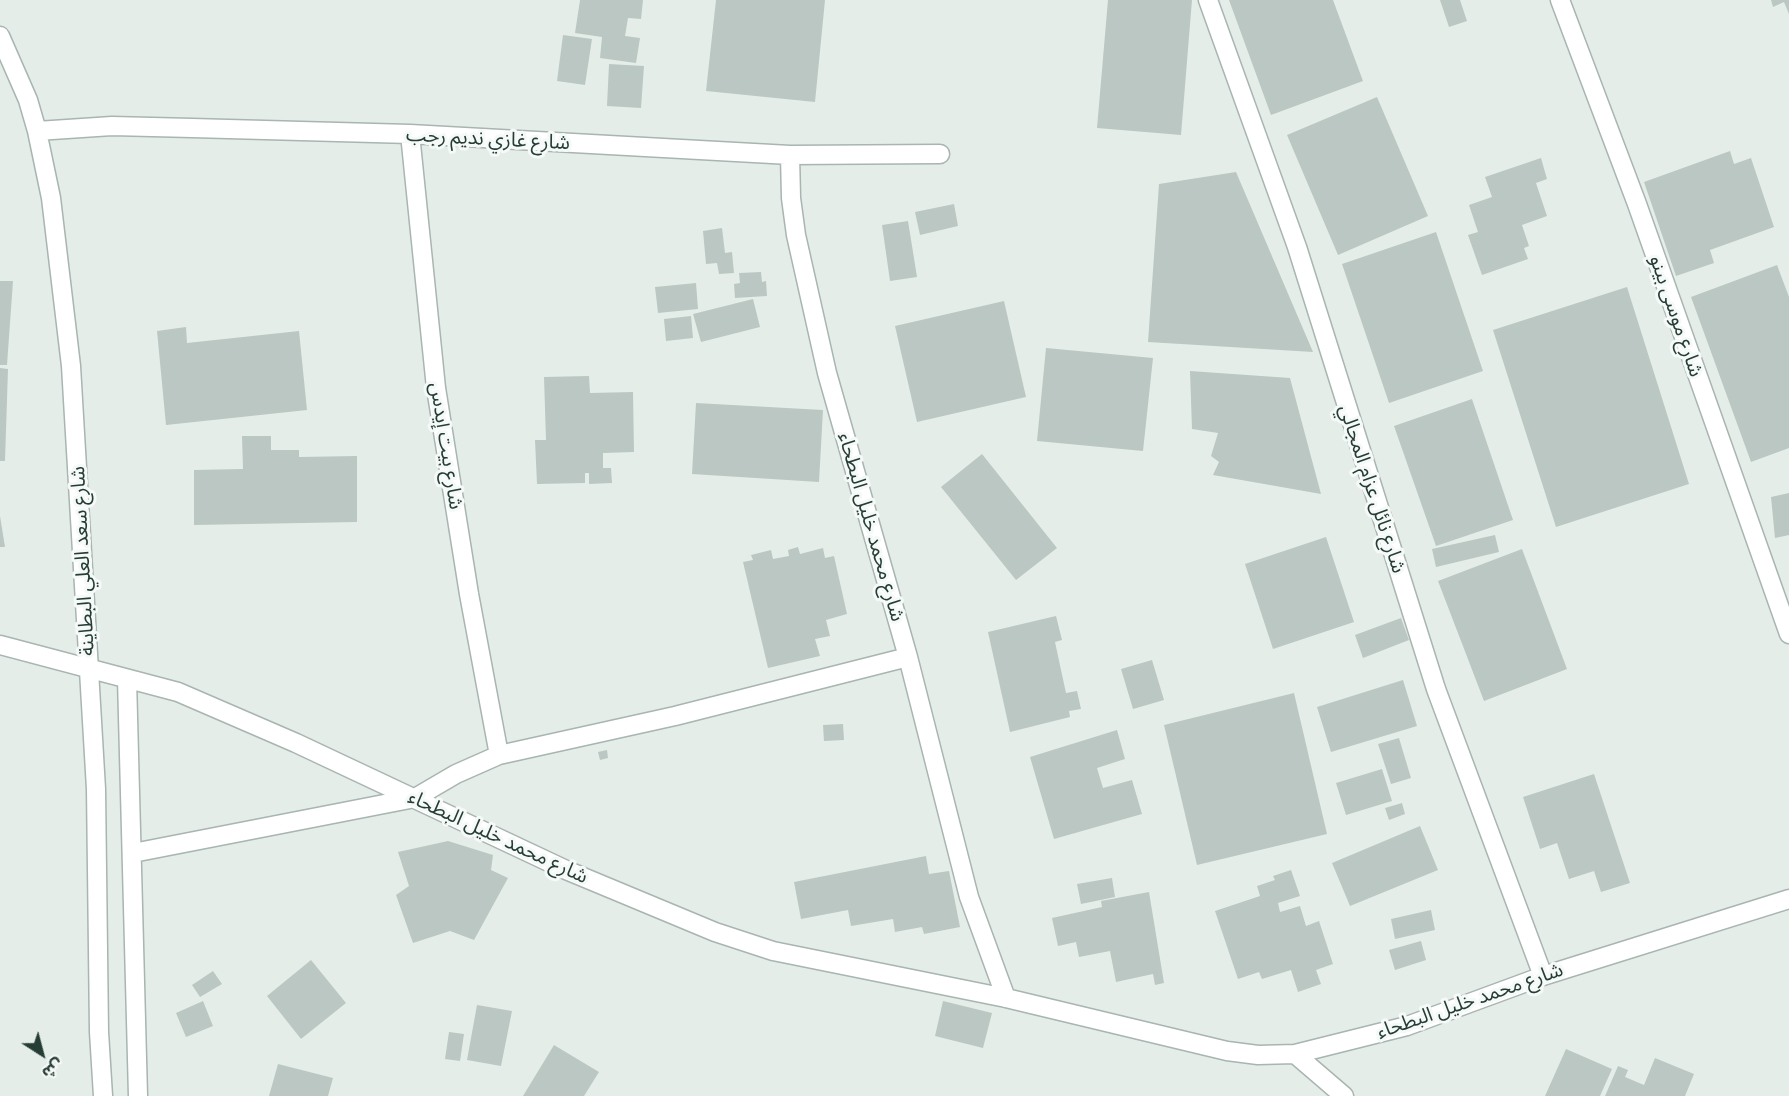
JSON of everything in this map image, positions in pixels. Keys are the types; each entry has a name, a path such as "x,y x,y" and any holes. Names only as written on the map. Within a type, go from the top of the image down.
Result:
{"street":[{"name":"شارع نائل عزام المجالي","path":"1208,0 1297,247 1436,689 1543,976"},
{"name":"شارع موسى بينو","path":"1560,0 1637,204 1789,634"},
{"name":"شارع سعد العلي البطاينة","path":"0,36 28,100 37,130 51,198 71,366 96,789 99,1032 103,1096"},
{"name":"شارع غازي نديم رجب","path":"37,130 112,126 410,134 790,155 940,154"},
{"name":"شارع بيت إيدس","path":"410,134 438,399 468,594 499,755"},
{"name":"شارع محمد خليل البطحاء","path":"790,155 791,198 805,284 851,463 908,657 969,897 1006,998"},
{"name":"شارع محمد خليل البطحاء","path":"0,645 178,692 415,798 566,870 715,932 773,951 1006,998 1227,1051 1258,1055 1295,1054 1407,1026 1543,976 1789,899"},
{"path":"133,853 415,798 456,774 499,755 675,716 908,657"},
{"path":"127,679 138,1096"},
{"path":"1295,1054 1344,1096"}],"building":[{"path":"580,0 643,0 641,19 628,18 625,36 640,38 636,63 600,58 602,37 575,33"},
{"path":"716,0 825,0 815,102 706,91"},
{"path":"1108,0 1192,0 1181,135 1097,128"},
{"path":"1229,0 1333,0 1363,81 1271,115"},
{"path":"1440,0 1460,0 1467,21 1449,27"},
{"path":"1771,0 1789,0 1789,14 1784,2 1773,7"},
{"path":"563,35 592,39 585,85 557,81"},
{"path":"609,64 644,66 641,108 607,106"},
{"path":"1377,97 1428,216 1338,255 1287,135"},
{"path":"1730,151 1734,164 1751,158 1774,227 1710,250 1714,263 1676,276 1644,182"},
{"path":"1541,158 1547,179 1536,183 1547,216 1522,225 1529,246 1524,248 1528,259 1482,275 1468,235 1478,232 1469,205 1492,197 1485,177"},
{"path":"1236,172 1313,352 1148,342 1159,184"},
{"path":"954,204 958,226 920,235 915,212"},
{"path":"908,221 917,277 890,281 882,225"},
{"path":"722,228 725,253 732,252 734,273 719,274 717,263 706,264 703,231"},
{"path":"1436,232 1483,371 1389,403 1342,264"},
{"path":"1777,265 1789,297 1789,448 1751,462 1691,297"},
{"path":"761,272 762,282 766,281 767,296 735,298 734,284 740,283 739,273"},
{"path":"0,281 13,281 7,365 0,365"},
{"path":"696,283 698,309 658,313 655,287"},
{"path":"1627,287 1689,484 1556,527 1493,330"},
{"path":"753,299 760,327 701,342 693,314"},
{"path":"1004,301 1026,397 917,422 895,326"},
{"path":"691,316 693,338 666,341 664,319"},
{"path":"186,327 187,343 299,331 307,410 166,425 157,331"},
{"path":"1046,348 1153,358 1143,451 1037,441"},
{"path":"0,368 8,369 5,461 0,461"},
{"path":"1190,371 1290,378 1321,494 1213,475 1219,462 1211,456 1218,433 1192,429"},
{"path":"589,376 590,393 633,392 634,452 603,453 603,468 611,468 612,483 589,484 589,473 585,473 585,483 537,484 535,440 546,440 544,377"},
{"path":"1472,399 1513,520 1436,546 1394,426"},
{"path":"696,403 823,410 819,482 692,474"},
{"path":"242,436 271,436 271,450 299,450 299,457 357,456 357,522 194,525 194,470 243,469"},
{"path":"982,454 1057,548 1016,580 941,487"},
{"path":"1789,493 1789,535 1775,538 1771,497"},
{"path":"0,516 5,547 0,547"},
{"path":"1495,535 1499,552 1436,567 1432,549"},
{"path":"1326,537 1354,622 1273,649 1245,564"},
{"path":"798,547 800,554 823,548 825,558 834,556 847,614 826,620 830,636 815,639 820,656 768,668 743,562 753,560 751,555 771,550 773,559 789,556 788,550"},
{"path":"1522,549 1567,669 1484,701 1438,581"},
{"path":"1056,616 1062,640 1055,642 1066,693 1077,691 1081,709 1069,711 1070,717 1010,732 988,632"},
{"path":"1401,618 1409,640 1363,658 1355,635"},
{"path":"1152,660 1164,700 1133,709 1121,669"},
{"path":"1403,680 1417,726 1331,752 1317,707"},
{"path":"1294,693 1327,834 1197,865 1164,725"},
{"path":"843,724 844,740 824,741 823,725"},
{"path":"1117,730 1125,759 1097,768 1103,788 1132,780 1142,814 1054,839 1030,757"},
{"path":"1399,738 1411,778 1391,784 1378,744"},
{"path":"607,750 608,758 600,760 598,752"},
{"path":"1382,769 1392,801 1346,815 1336,783"},
{"path":"1594,774 1630,883 1601,892 1594,871 1569,879 1557,843 1540,849 1523,797"},
{"path":"1402,803 1405,814 1389,820 1385,808"},
{"path":"1420,826 1438,870 1350,906 1332,863"},
{"path":"448,841 493,855 491,870 508,878 474,940 450,931 413,943 396,895 409,886 398,852"},
{"path":"926,856 929,874 949,871 960,927 924,934 922,927 895,932 893,919 851,926 848,910 801,919 794,882"},
{"path":"1291,870 1300,896 1278,903 1280,912 1300,906 1306,926 1319,921 1333,964 1316,970 1321,984 1298,992 1291,970 1262,979 1259,972 1238,979 1215,911 1260,896 1257,886 1275,880 1273,876"},
{"path":"1112,878 1115,897 1081,904 1077,884"},
{"path":"1149,892 1164,983 1155,985 1153,974 1116,982 1110,951 1079,957 1076,942 1058,946 1052,918 1102,907 1101,901"},
{"path":"1431,910 1435,930 1395,939 1391,919"},
{"path":"1421,941 1426,960 1395,970 1389,950"},
{"path":"311,960 346,1003 301,1039 267,996"},
{"path":"213,971 222,984 200,997 192,985"},
{"path":"203,1001 213,1026 186,1037 176,1013"},
{"path":"943,1001 992,1013 983,1048 935,1036"},
{"path":"477,1005 512,1011 501,1066 467,1060"},
{"path":"449,1032 464,1034 460,1061 445,1059"},
{"path":"554,1045 599,1072 584,1096 523,1096"},
{"path":"1566,1049 1612,1069 1600,1096 1545,1096"},
{"path":"1655,1058 1694,1074 1685,1096 1605,1096 1618,1066 1628,1070 1625,1077 1644,1085"},
{"path":"278,1064 333,1078 328,1096 269,1096"}]}
